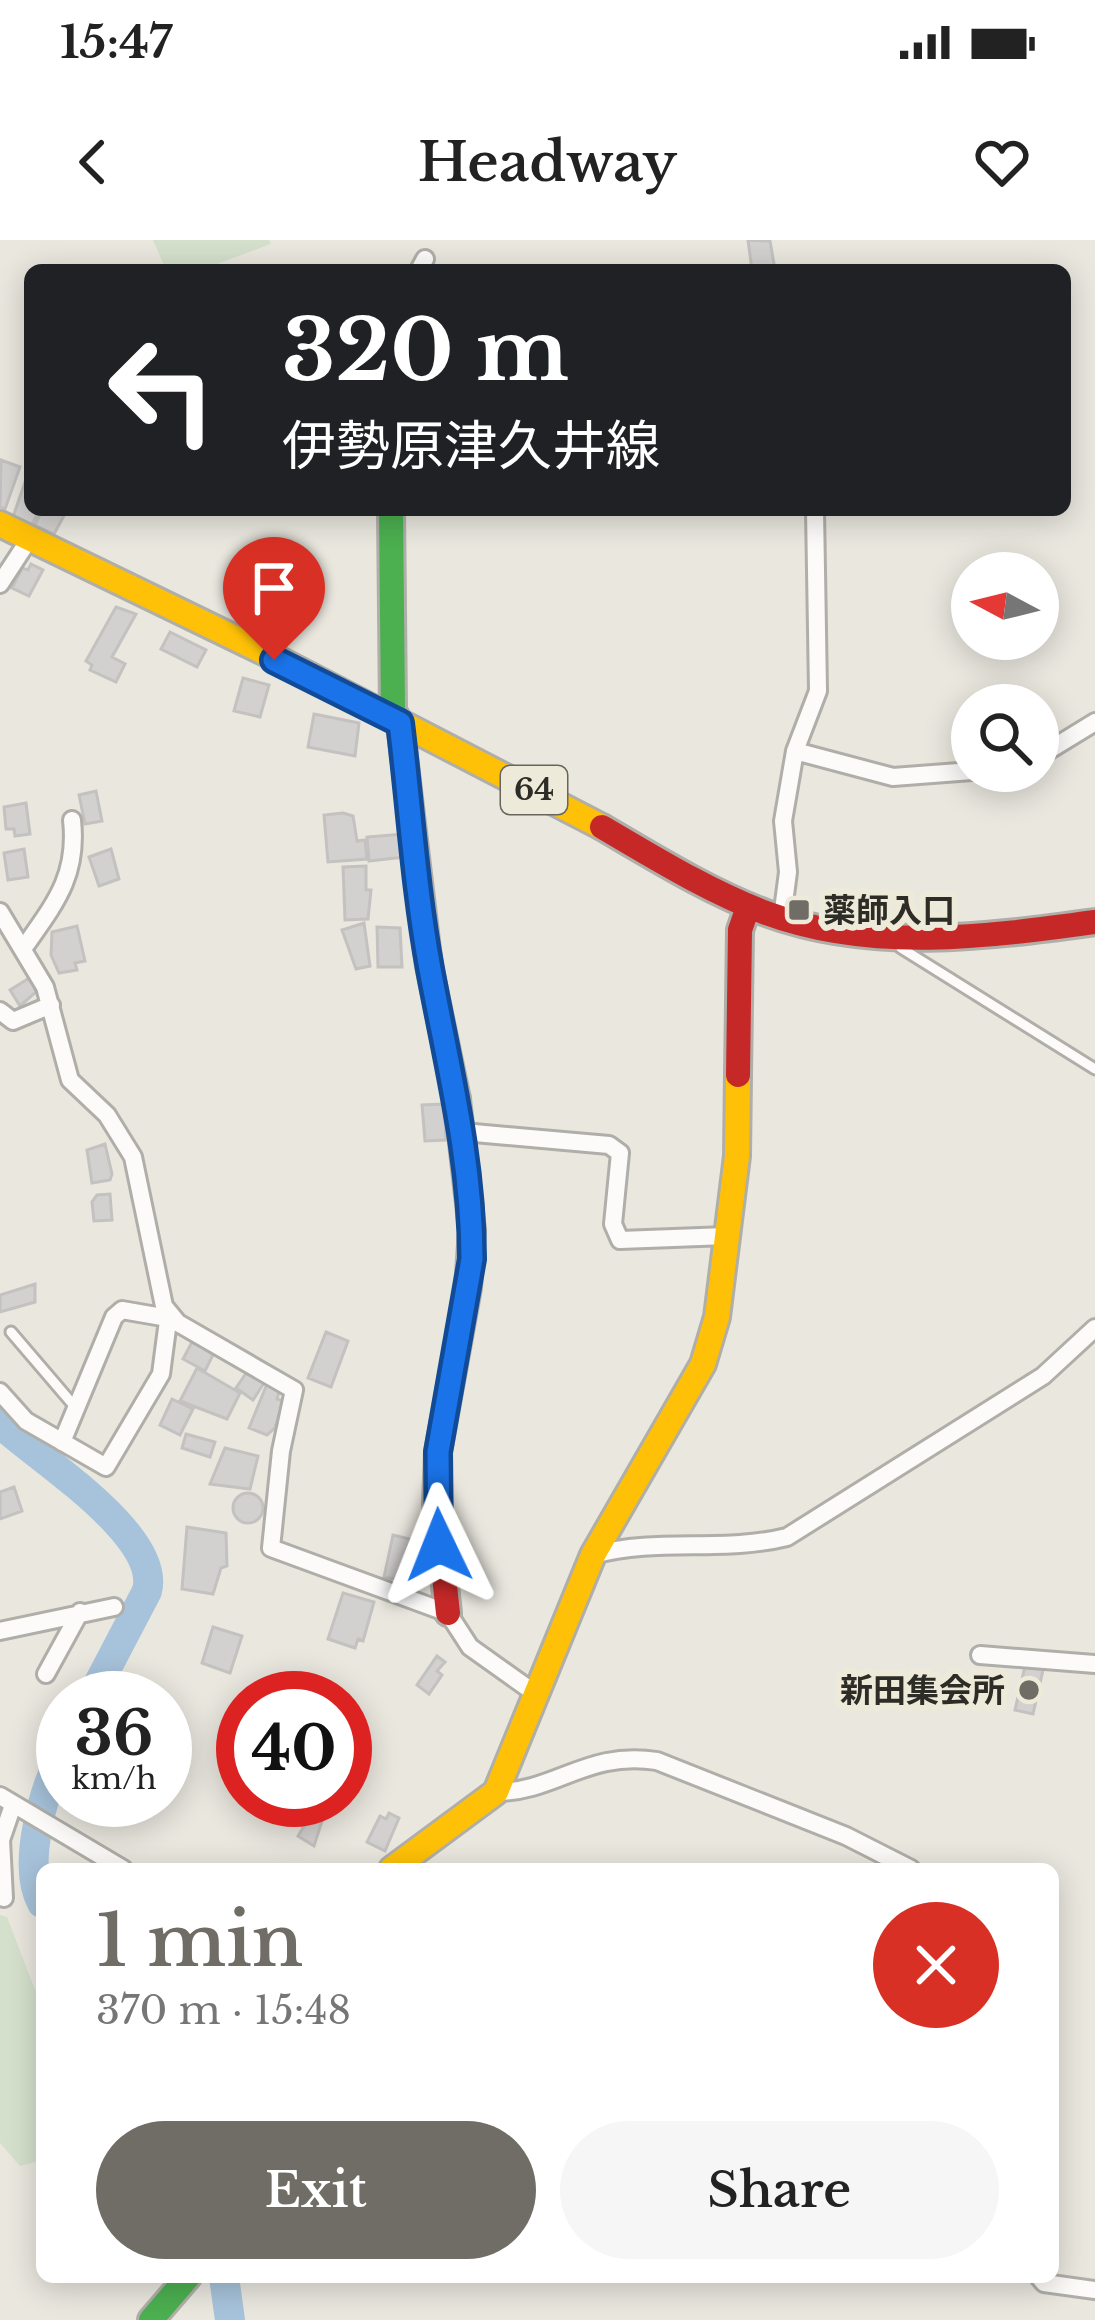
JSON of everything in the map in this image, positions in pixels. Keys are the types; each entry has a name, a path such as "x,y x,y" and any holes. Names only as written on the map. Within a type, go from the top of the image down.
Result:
{"street":[{"path":"391,516 393,711 400,723 429,966 463,1132 472,1259 444,1403 436,1504 448,1613 470,1647 536,1694"},
{"path":"782,918 788,872 783,821 795,752 818,691 815,516"},
{"name":"64","path":"0,524 400,723 748,907 782,918 898,938 994,937 1095,922"},
{"path":"0,584 30,538"},
{"path":"1059,744 1095,722"},
{"path":"795,752 893,777 951,773"},
{"path":"25,946 69,881 75,851 72,820"},
{"path":"401,1863 484,1806 496,1792 592,1555 704,1364 717,1317 737,1156 740,930 748,907"},
{"path":"0,912 25,946 51,1005 70,1080 107,1115 133,1157 168,1315 161,1373 106,1466 26,1421 0,1392"},
{"path":"0,1010 13,1021 51,1005"},
{"path":"463,1132 609,1144 620,1153 613,1223 620,1240 727,1236"},
{"path":"62,1442 114,1317 122,1310 168,1315 294,1390 281,1451 272,1548"},
{"path":"592,1555 635,1544 751,1546 788,1537 1043,1376 1095,1328"},
{"path":"249,1550 272,1548 448,1613"},
{"path":"0,1631 113,1607"},
{"path":"48,1671 80,1612"},
{"path":"980,1655 1095,1664"},
{"path":"496,1792 531,1786 597,1761 625,1756 657,1761 846,1836 898,1863"},
{"path":"3,1889 1,1840 7,1801 113,1863"},
{"path":"152,2320 183,2283"},
{"path":"1044,2283 1095,2290"}],"lane":[{"path":"898,938 901,948 1095,1069"},
{"path":"11,1332 76,1408"}],"green space":[{"path":"153,240 269,240 271,244 217,264 163,264"},
{"path":"0,1915 7,1917 36,1992 36,2162 20,2166 0,2143"}],"building":[{"path":"748,240 770,241 774,264 751,264"},
{"path":"1,460 20,467 5,509 0,507"},
{"path":"24,485 24,516 36,516 32,525 13,517"},
{"path":"39,516 64,516 54,534 35,525"},
{"path":"31,564 43,570 29,596 12,588 22,568 28,570"},
{"path":"116,607 136,614 112,657 125,664 116,682 90,670 92,665 86,661"},
{"path":"170,632 206,650 197,667 161,649"},
{"path":"243,678 269,685 260,717 234,711"},
{"path":"314,714 359,723 355,756 308,747"},
{"path":"96,791 102,821 85,824 79,795"},
{"path":"26,803 30,834 15,836 14,829 6,829 4,807"},
{"path":"324,815 353,816 357,841 365,840 367,859 328,862"},
{"path":"402,834 405,857 369,861 367,837"},
{"path":"24,849 28,877 8,880 4,853"},
{"path":"111,849 119,879 99,886 89,857"},
{"path":"366,866 366,890 371,890 368,919 345,920 343,867"},
{"path":"364,923 370,966 356,969 342,930"},
{"path":"77,926 85,961 75,963 77,970 59,973 51,955 52,932"},
{"path":"377,927 400,928 402,967 378,967"},
{"path":"31,977 36,992 20,1006 10,990"},
{"path":"444,1104 446,1140 425,1141 422,1105"},
{"path":"105,1144 110,1180 92,1183 87,1150"},
{"path":"110,1194 112,1220 94,1221 92,1202 97,1195"},
{"path":"35,1284 35,1302 0,1312 0,1295"},
{"path":"326,1332 348,1341 331,1387 308,1378"},
{"path":"192,1342 214,1353 205,1371 183,1359"},
{"path":"197,1368 240,1393 227,1419 180,1401"},
{"path":"247,1372 264,1383 253,1400 236,1388"},
{"path":"267,1384 280,1388 277,1399 283,1401 275,1428 267,1435 249,1428"},
{"path":"172,1399 193,1409 180,1435 160,1425"},
{"path":"186,1434 215,1442 210,1457 182,1448"},
{"path":"225,1448 258,1456 250,1489 210,1484"},
{"path":"14,1487 22,1511 0,1519 0,1492"},
{"path":"248,1493 259,1497 263,1508 259,1519 248,1523 237,1519 233,1508 237,1497"},
{"path":"187,1527 226,1533 227,1566 221,1568 213,1594 182,1589"},
{"path":"393,1535 414,1540 404,1581 384,1577"},
{"path":"343,1593 374,1602 363,1641 358,1639 355,1648 328,1639"},
{"path":"213,1627 242,1636 231,1671 202,1663"},
{"path":"437,1656 445,1662 429,1694 417,1685"},
{"name":"新田集会所","path":"1025,1666 1043,1670 1033,1714 1015,1710"},
{"path":"389,1813 399,1818 385,1851 367,1842 380,1816 386,1819"},
{"path":"304,1827 320,1827 314,1846 298,1836"}],"waterway":[{"path":"0,1423 117,1522 147,1569 147,1591 105,1671"},
{"path":"36,1887 38,1827"},
{"path":"225,2283 230,2320"}],"traffic: fast":[{"path":"391,516 393,711 400,723 429,966 457,1099"},
{"path":"151,2320 183,2283"}],"traffic: slow":[{"path":"0,524 274,657 602,827"},
{"path":"400,1863 496,1792 593,1555 703,1364 717,1317 737,1156 738,1075"}],"traffic: jam":[{"path":"602,827 723,895 766,913 846,933 929,938 1095,922"},
{"path":"738,1075 740,930 748,907"},
{"path":"448,1613 436,1504 438,1452 468,1288 472,1230 457,1099"}],"place":[{"name":"薬師入口","path":"799,910"},
{"name":"新田集会所","path":"1029,1690"}],"route":[{"path":"274,660 400,723 429,966 456,1088 472,1230 468,1288 438,1452 439,1545"}]}
